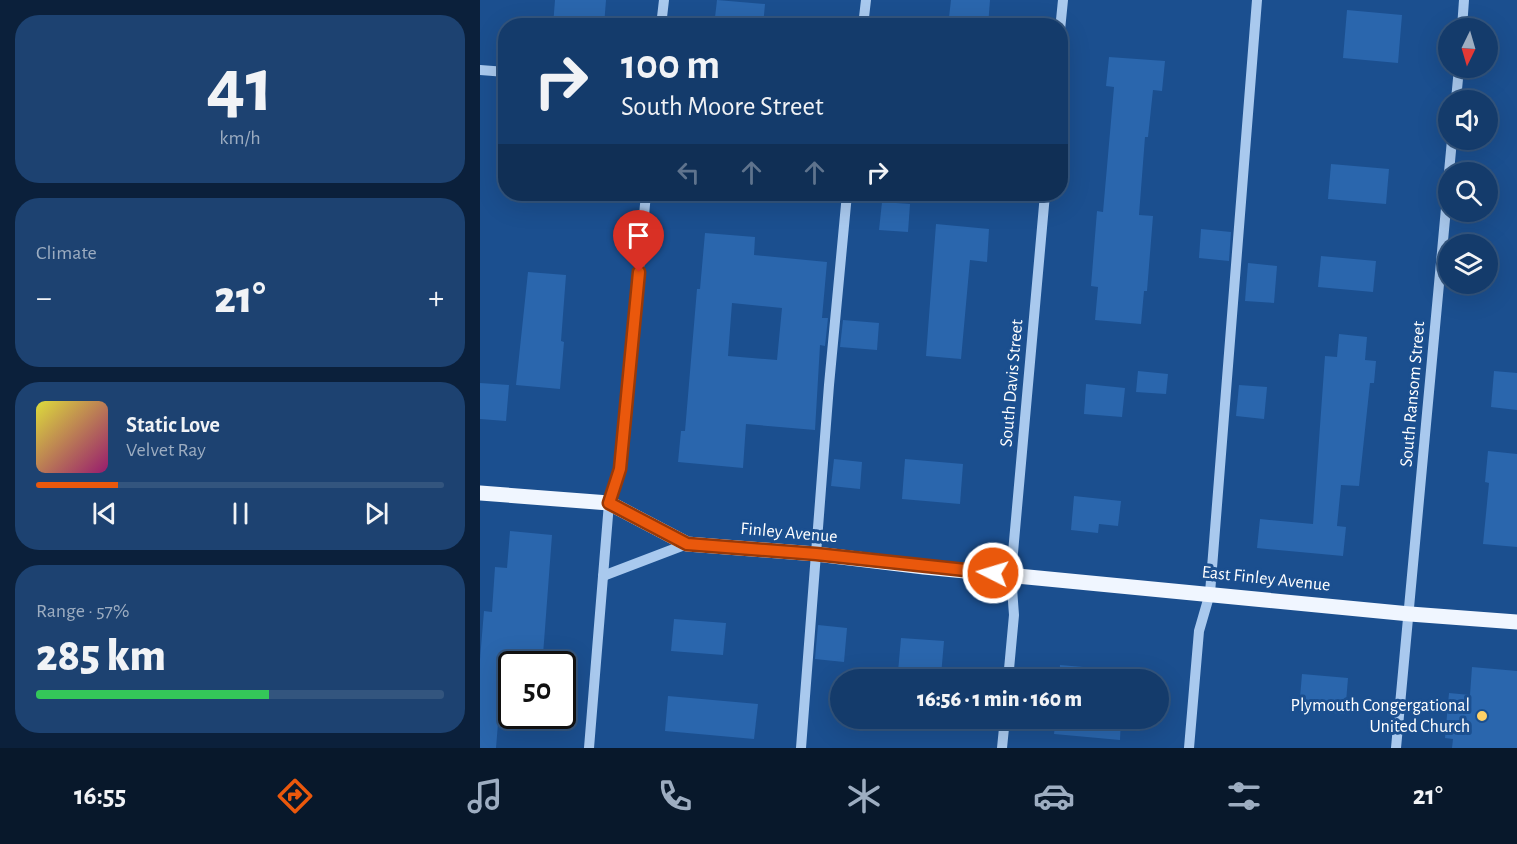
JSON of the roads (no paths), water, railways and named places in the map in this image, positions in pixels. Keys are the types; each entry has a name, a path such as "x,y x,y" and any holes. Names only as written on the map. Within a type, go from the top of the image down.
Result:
{"main road":[{"path":"480,493 609,503"},
{"name":"Finley Avenue","path":"609,503 687,544 816,554 1011,575"},
{"name":"East Finley Avenue","path":"1011,575 1410,614 1517,621"}],"street":[{"path":"663,18 664,0"},
{"path":"864,18 866,0"},
{"path":"1061,18 1063,0"},
{"path":"1189,748 1199,631 1210,593 1257,0"},
{"path":"1463,18 1464,0"},
{"path":"480,70 498,71"},
{"path":"589,748 609,503 620,469 645,201"},
{"path":"801,748 846,201"},
{"name":"South Davis Street","path":"1009,669 1014,615 1011,575 1045,201"},
{"name":"South Ransom Street","path":"1396,748 1445,222"},
{"path":"603,576 687,544"},
{"path":"1002,748 1004,729"}],"place":[{"name":"Plymouth Congergational United Church","path":"1482,716"}]}
